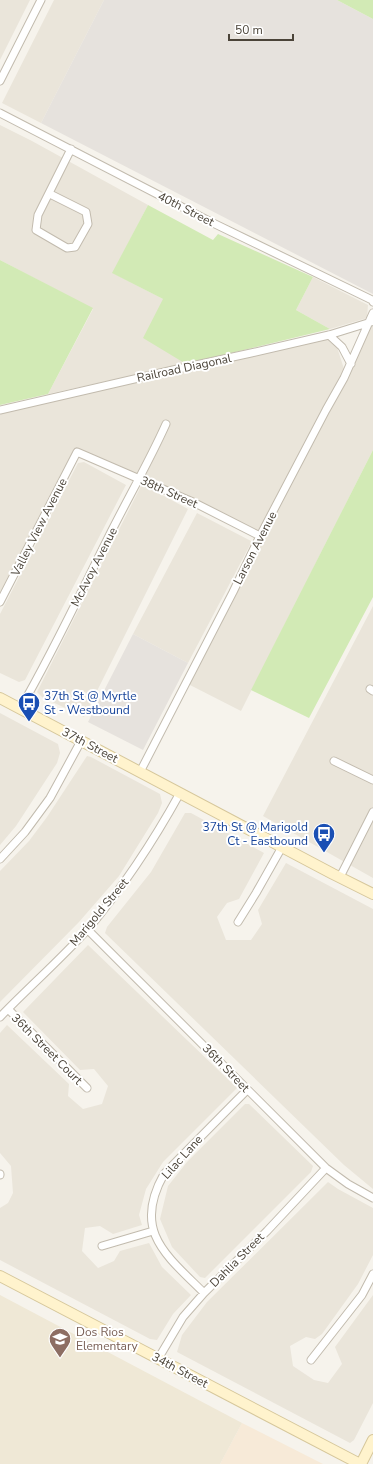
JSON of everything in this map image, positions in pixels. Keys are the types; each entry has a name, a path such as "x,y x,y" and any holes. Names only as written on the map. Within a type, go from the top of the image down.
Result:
{"main road":[{"name":"37th Street","path":"0,698 282,847"},
{"path":"282,847 373,894"},
{"name":"34th Street","path":"0,1276 360,1464"},
{"path":"360,1464 373,1440"}],"street":[{"path":"0,82 41,0"},
{"name":"40th Street","path":"0,113 212,223 372,300 373,302"},
{"path":"50,194 86,212 88,224 74,247 67,248 36,230 38,215 50,194 71,149"},
{"path":"371,322 373,313"},
{"name":"Railroad Diagonal","path":"0,410 173,370 251,354 371,322"},
{"name":"Larson Avenue","path":"140,772 233,592 260,536 351,364 371,322"},
{"path":"329,334 342,347 351,364"},
{"name":"McAvoy Avenue","path":"20,709 44,665 166,424"},
{"name":"38th Street","path":"77,452 194,503 260,536"},
{"name":"Valley View Avenue","path":"0,602 77,452"},
{"path":"0,859 25,832 50,798 81,741"},
{"path":"334,761 373,780"},
{"name":"Marigold Street","path":"0,1017 87,929 126,881 139,863 180,793"},
{"path":"340,877 373,812"},
{"path":"238,922 282,847"},
{"name":"36th Street","path":"87,929 326,1168 348,1184 373,1198"},
{"name":"36th Street Court","path":"8,1009 87,1088"},
{"name":"Lilac Lane","path":"204,1293 166,1255 153,1231 151,1207 156,1189 164,1174 182,1154 247,1090"},
{"name":"Dahlia Street","path":"158,1358 183,1317 204,1293 267,1231 326,1168"},
{"path":"102,1246 153,1231"},
{"path":"311,1360 362,1295 373,1274"}],"shaded area":[{"path":"0,0 30,0 0,60"},
{"path":"54,0 104,0 41,123 2,103"},
{"path":"104,0 337,0 373,19 373,294 41,123"},
{"path":"0,125 148,205 113,273 163,299 186,364 48,394 93,309 0,260"},
{"path":"313,277 368,305 367,318 330,329 296,310"},
{"path":"370,325 373,325 373,450 241,711 188,684"},
{"path":"328,337 336,344 344,369 260,533 191,498 76,448 0,596 0,413"},
{"path":"84,462 126,485 25,680 19,682 0,673 0,614 78,463"},
{"path":"142,484 188,509 84,717 42,697 37,692"},
{"path":"197,513 251,541 251,543 188,663 133,634"},
{"path":"373,606 373,878 263,816"},
{"path":"133,634 188,663 143,750 88,722"},
{"path":"0,713 58,744 60,753 57,763 16,826 0,845"},
{"path":"87,756 160,794 162,803 158,813 119,876 79,922 0,1002 0,871 29,841 47,817"},
{"path":"185,813 191,813 264,853 239,899 227,903 217,917 226,940 251,940 262,924 258,910 286,863 373,909 373,1189 344,1165 105,933 107,927 151,872"},
{"path":"88,945 237,1088 163,1162 146,1189 139,1215 142,1225 113,1234 100,1226 85,1228 82,1251 98,1268 114,1261 120,1251 149,1243 162,1267 191,1295 173,1314 157,1340 150,1339 0,1260 0,1208 8,1203 13,1193 11,1166 0,1153 0,1033 7,1025 69,1084 68,1096 83,1109 102,1104 108,1086 94,1069 80,1070 23,1012"},
{"path":"245,1104 249,1104 313,1166 311,1172 205,1278 200,1277 172,1247 160,1219 168,1186 187,1162"},
{"path":"328,1182 373,1208 373,1255 358,1284 322,1334 315,1339 306,1337 290,1346 293,1366 314,1380 328,1383 342,1364 335,1347 373,1295 373,1403 354,1440 350,1443 177,1352 182,1335 207,1302"},
{"name":"Dos Rios Elementary","path":"0,1295 242,1423 220,1464 0,1464"},
{"path":"242,1423 323,1464 220,1464"}],"green space":[{"path":"337,0 373,0 373,19"},
{"path":"148,205 213,240 218,234 313,277 296,310 330,329 186,364 143,338 163,299 112,273"},
{"path":"0,260 93,308 48,394 0,405"},
{"path":"373,450 373,597 309,718 251,690"}],"place":[{"name":"37th St @ Myrtle St - Westbound","path":"29,722"},
{"name":"37th St @ Marigold Ct - Eastbound","path":"324,854"},
{"name":"Dos Rios Elementary","path":"60,1358"}]}
